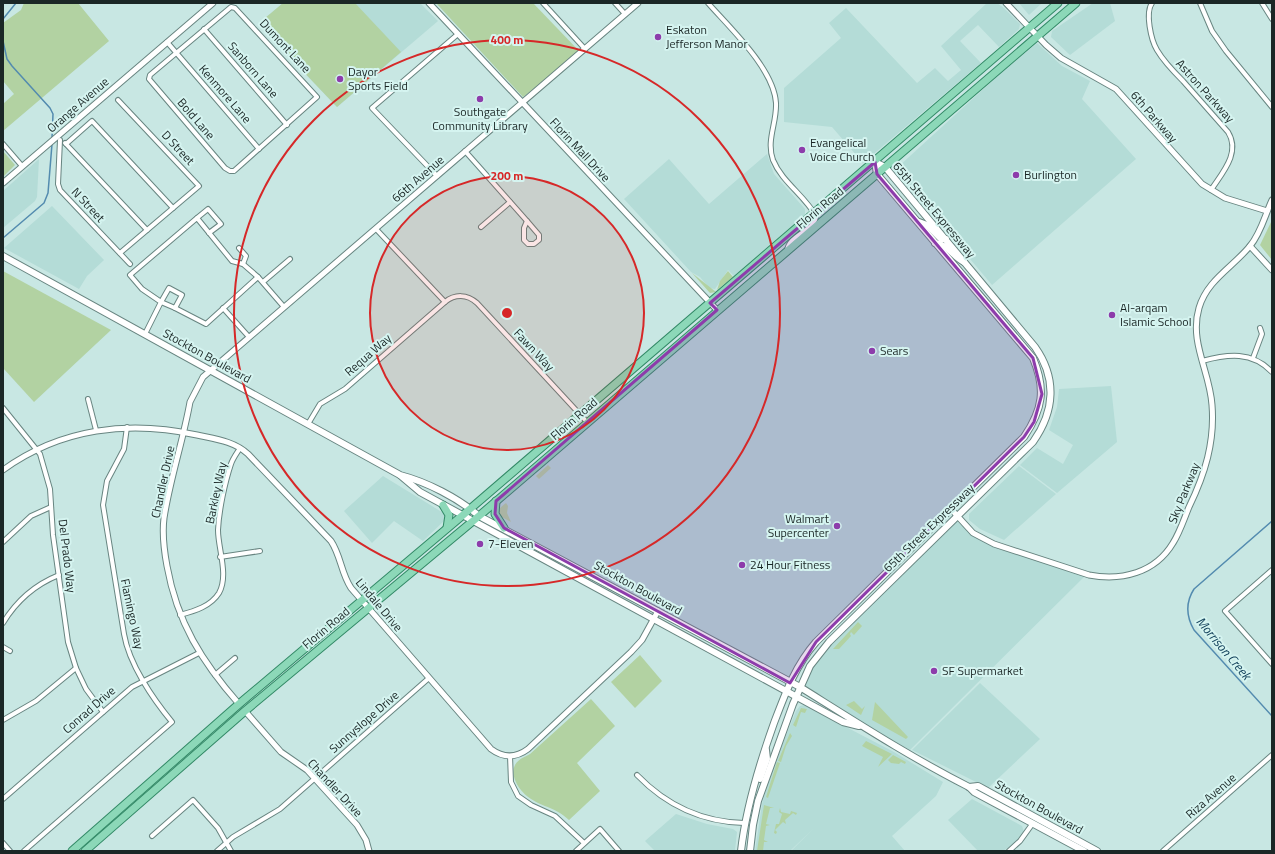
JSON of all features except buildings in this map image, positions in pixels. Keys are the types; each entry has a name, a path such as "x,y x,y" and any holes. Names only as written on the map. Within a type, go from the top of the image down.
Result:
{"main road":[{"name":"Florin Road","path":"72,851 248,696 448,528 1058,3"},
{"name":"Florin Road","path":"86,851 245,711 479,516 1076,3"},
{"name":"65th Street Expressway","path":"749,851 752,825 758,801 796,696 810,666 841,630 1033,442 1043,428 1050,408 1051,386 1044,360 1032,342 885,167 875,162"},
{"name":"65th Street Expressway","path":"742,851 744,823 751,793 786,691 798,666 808,651 1024,437 1034,422 1042,394 1038,371 1032,358 877,174 875,162"},
{"path":"917,222 926,225 941,239 946,239"},
{"path":"935,243 945,245 956,258 965,263"},
{"name":"Stockton Boulevard","path":"3,256 400,475 417,490 443,505 843,722 862,727"},
{"path":"976,291 992,295"},
{"path":"984,301 1002,307"},
{"name":"Stockton Boulevard","path":"400,475 417,479 470,508 479,516 800,687 847,715 862,727 969,787 974,792 1084,851"},
{"path":"496,501 495,514 504,528"},
{"path":"443,505 449,515 448,528"},
{"path":"871,600 870,596 886,580 889,570"},
{"path":"841,630 846,621 862,605 863,602 860,599"},
{"path":"245,711 248,696"},
{"path":"236,719 239,704"},
{"path":"758,801 757,789 767,759 766,746"},
{"name":"Stockton Boulevard","path":"969,787 978,786 1097,851"},
{"path":"744,823 748,827 749,851"},
{"path":"1033,823 1039,824 1064,838 1070,837"}],"street":[{"name":"Orange Avenue","path":"3,183 45,147 57,139 212,3"},
{"name":"Florin Mall Drive","path":"429,3 717,310"},
{"path":"543,3 585,49"},
{"path":"615,3 625,14"},
{"name":"66th Avenue","path":"211,370 638,3"},
{"path":"708,3 758,60 767,73 776,98 776,114 770,142 774,160 783,177 814,213 815,221 788,244 787,251"},
{"name":"6th Parkway","path":"1006,3 1051,50 1071,65 1100,78 1116,89 1190,173 1211,190 1225,198 1267,211"},
{"name":"Astron Parkway","path":"1152,3 1149,9 1151,35 1157,50 1168,65 1228,132 1232,141 1231,156 1211,190"},
{"path":"1200,3 1212,30 1226,51 1272,107"},
{"path":"1262,3 1272,19"},
{"name":"Dumont Lane","path":"176,53 229,8 235,8 315,92 317,99 259,149"},
{"name":"Sanborn Lane","path":"204,29 287,125"},
{"path":"437,176 372,108 458,34"},
{"path":"167,42 176,53"},
{"name":"Bold Lane","path":"176,53 150,75 149,79 215,157 228,170 231,171 259,149"},
{"name":"Kenmore Lane","path":"176,53 259,149"},
{"name":"D Street","path":"118,100 199,186 173,208"},
{"path":"66,144 92,121 173,208 120,253"},
{"path":"57,139 66,144 147,230"},
{"name":"N Street","path":"57,139 58,184 60,190 130,264"},
{"path":"3,144 22,166"},
{"path":"465,151 528,221 539,235 539,240 534,244 528,244 524,240 524,228 528,221"},
{"name":"Sky Parkway","path":"950,509 973,533 994,544 1089,575 1117,578 1148,568 1167,552 1175,540 1206,465 1212,430 1212,405 1209,382 1196,341 1199,306 1216,278 1250,246 1272,200"},
{"path":"481,227 510,202"},
{"path":"209,234 221,224 208,209 130,275 142,288 161,302 206,324 258,277"},
{"path":"197,218 232,261 243,264 258,277 284,307"},
{"path":"376,229 445,302"},
{"path":"1250,246 1272,270"},
{"path":"239,248 246,256 243,264"},
{"path":"263,282 290,259"},
{"path":"145,334 169,288 182,295 175,308"},
{"name":"Fawn Way","path":"445,302 459,296 473,300 587,422"},
{"name":"Requa Way","path":"308,424 320,404 345,389 445,302"},
{"path":"223,308 249,338"},
{"path":"1253,358 1262,334 1260,328"},
{"path":"1202,361 1230,355 1253,358 1272,372"},
{"name":"Chandler Drive","path":"211,370 203,377 190,402 165,513 163,529 170,584 175,603 185,628 199,653 239,704"},
{"path":"88,399 96,430"},
{"name":"Del Prado Way","path":"3,408 37,449 47,477 68,642 76,668 86,689 103,712"},
{"name":"Lindale Drive","path":"3,470 37,449 65,438 96,430 127,427 154,428 184,432 228,442 240,448 248,454 331,541 339,555 346,579 368,608 491,749 500,755 510,756"},
{"name":"Flamingo Way","path":"24,851 172,722 154,699 132,660 125,639 103,505 107,481 124,449 127,427"},
{"name":"Barkley Way","path":"180,615 203,607 212,601 219,593 223,579 218,539 219,518 231,462 240,448"},
{"path":"3,542 32,516 52,507"},
{"path":"220,557 260,551"},
{"path":"1272,570 1226,611 1272,664"},
{"path":"3,622 24,596 40,584 59,576"},
{"path":"584,843 555,816 531,805 518,796 511,782 510,756 519,754 528,749 631,652 642,640 655,619 658,611"},
{"path":"3,647 10,651"},
{"name":"Conrad Drive","path":"3,799 103,712 144,680 199,653"},
{"path":"215,675 235,658"},
{"path":"3,720 36,701 76,668"},
{"name":"Sunnyslope Drive","path":"217,851 226,842 275,814 429,678"},
{"name":"Chandler Drive","path":"245,711 281,752 307,770 315,778 361,830 369,851"},
{"name":"Riza Avenue","path":"1163,851 1272,756"},
{"path":"637,775 661,797 679,808 701,816 744,823"},
{"path":"152,836 194,800 218,828 232,851"},
{"path":"1009,851 1020,842 1033,823"},
{"path":"576,851 600,829 619,851"},
{"path":"3,843 10,851"}],"highlighted area":[{"path":"875,162 877,174 1033,358 1042,394 1034,422 1024,437 816,642 790,683 504,528 495,514 496,501 717,310 710,303"}],"shaded area":[{"name":"Dayor Sports Field","path":"283,3 420,3 438,21 337,107 258,24"},
{"path":"987,3 997,3 1004,8 1020,24 1019,29 999,47 978,25 960,41 981,63 863,163 832,127 784,122 784,88 841,38 829,23 846,8 917,83 935,68 948,81 961,70 941,46"},
{"path":"1019,3 1042,3 1029,15"},
{"path":"1093,3 1110,3 1115,21 1070,55 1051,37 1052,31"},
{"path":"1037,43 1062,66 1090,81 1082,99 1136,159 992,285 900,176 898,167 1002,72"},
{"path":"767,154 774,174 805,209 805,215 734,276 728,270 715,289 709,288 700,277 691,272 624,199 669,159 709,204"},
{"path":"39,159 37,197 35,201 3,228 3,191"},
{"path":"877,174 1027,351 1038,371 1042,394 1024,437 817,644 794,681 790,683 504,528 495,514 496,501"},
{"path":"52,206 104,260 87,276 79,289 4,248"},
{"path":"1111,386 1117,442 1057,493 1020,465 1037,448 1063,464 1073,445 1049,430 1057,407 1059,389"},
{"path":"1019,466 1056,494 1004,540 980,529 969,520 969,514"},
{"path":"383,476 445,514 446,519 423,541 394,521 372,543 344,511"},
{"path":"954,519 972,534 1004,550 1085,576 910,750 799,690 812,665 837,632"},
{"path":"980,683 1040,739 988,788 912,750"},
{"path":"804,705 894,752 943,782 936,796 892,836 905,851 791,851 813,829 790,851 755,851 762,804 771,772 796,711 800,706"},
{"path":"972,799 1022,826 1024,832 1015,843 1003,851 978,851 948,820"},
{"path":"676,814 707,824 733,829 737,832 735,851 655,851 645,841"}],"green space":[{"path":"24,3 78,3 109,41 3,131 3,104 14,94 3,81 3,23 21,10"},
{"name":"Dayor Sports Field","path":"283,3 355,3 401,52 337,107 258,24"},
{"path":"436,3 533,3 581,53 523,97"},
{"path":"3,151 15,165 3,177"},
{"path":"1272,220 1272,260 1260,245"},
{"path":"3,271 111,330 34,402 3,368"},
{"path":"728,271 733,277 717,290 720,281"},
{"path":"692,273 716,292 710,293"},
{"path":"548,465 551,468 539,479 536,476"},
{"path":"506,503 508,506 507,513 511,522 499,514 500,508"},
{"path":"858,622 862,626 854,635 851,632 851,636 839,649 833,649"},
{"path":"640,655 662,681 635,708 611,682"},
{"path":"591,699 615,726 577,763 600,791 569,820 559,812 536,802 523,793 515,779 514,770 518,761 530,754"},
{"path":"854,701 862,709 865,706 861,715 846,705"},
{"path":"875,702 908,737 906,739 872,720"},
{"path":"801,708 807,709 805,713 801,712 796,727 793,725"},
{"path":"790,733 792,736 786,746 781,762 778,761"},
{"path":"866,741 892,754 878,767 883,757 862,746"},
{"path":"893,755 906,762 905,764 901,762 899,764 891,763 888,760"},
{"path":"777,762 780,763 768,798 766,797"},
{"path":"764,805 774,808 770,808 766,824 770,825 766,826 764,840 768,842 764,842 763,851 757,851"},
{"path":"780,808 781,812 790,814 791,811 797,813 796,815 793,813 785,820 786,824 783,822 775,830 777,832 776,834 774,833 776,824 779,824 782,814 779,812"}],"waterway":[{"path":"3,19 16,3"},
{"path":"3,41 7,59 50,108 53,114 52,138"},
{"path":"3,238 44,203 48,193 52,144"},
{"name":"Morrison Creek","path":"1272,521 1194,589 1188,604 1189,620 1194,630 1272,716"}],"place":[{"name":"Eskaton Jefferson Manor","path":"658,37"},
{"name":"Dayor Sports Field","path":"340,79"},
{"name":"Southgate Community Library","path":"480,99"},
{"name":"Evangelical Voice Church","path":"802,150"},
{"name":"Burlington","path":"1016,175"},
{"name":"Al-arqam Islamic School","path":"1112,315"},
{"name":"Sears","path":"872,351"},
{"name":"Walmart Supercenter","path":"837,526"},
{"name":"7-Eleven","path":"480,544"},
{"name":"24 Hour Fitness","path":"742,565"},
{"name":"SF Supermarket","path":"934,671"}]}
